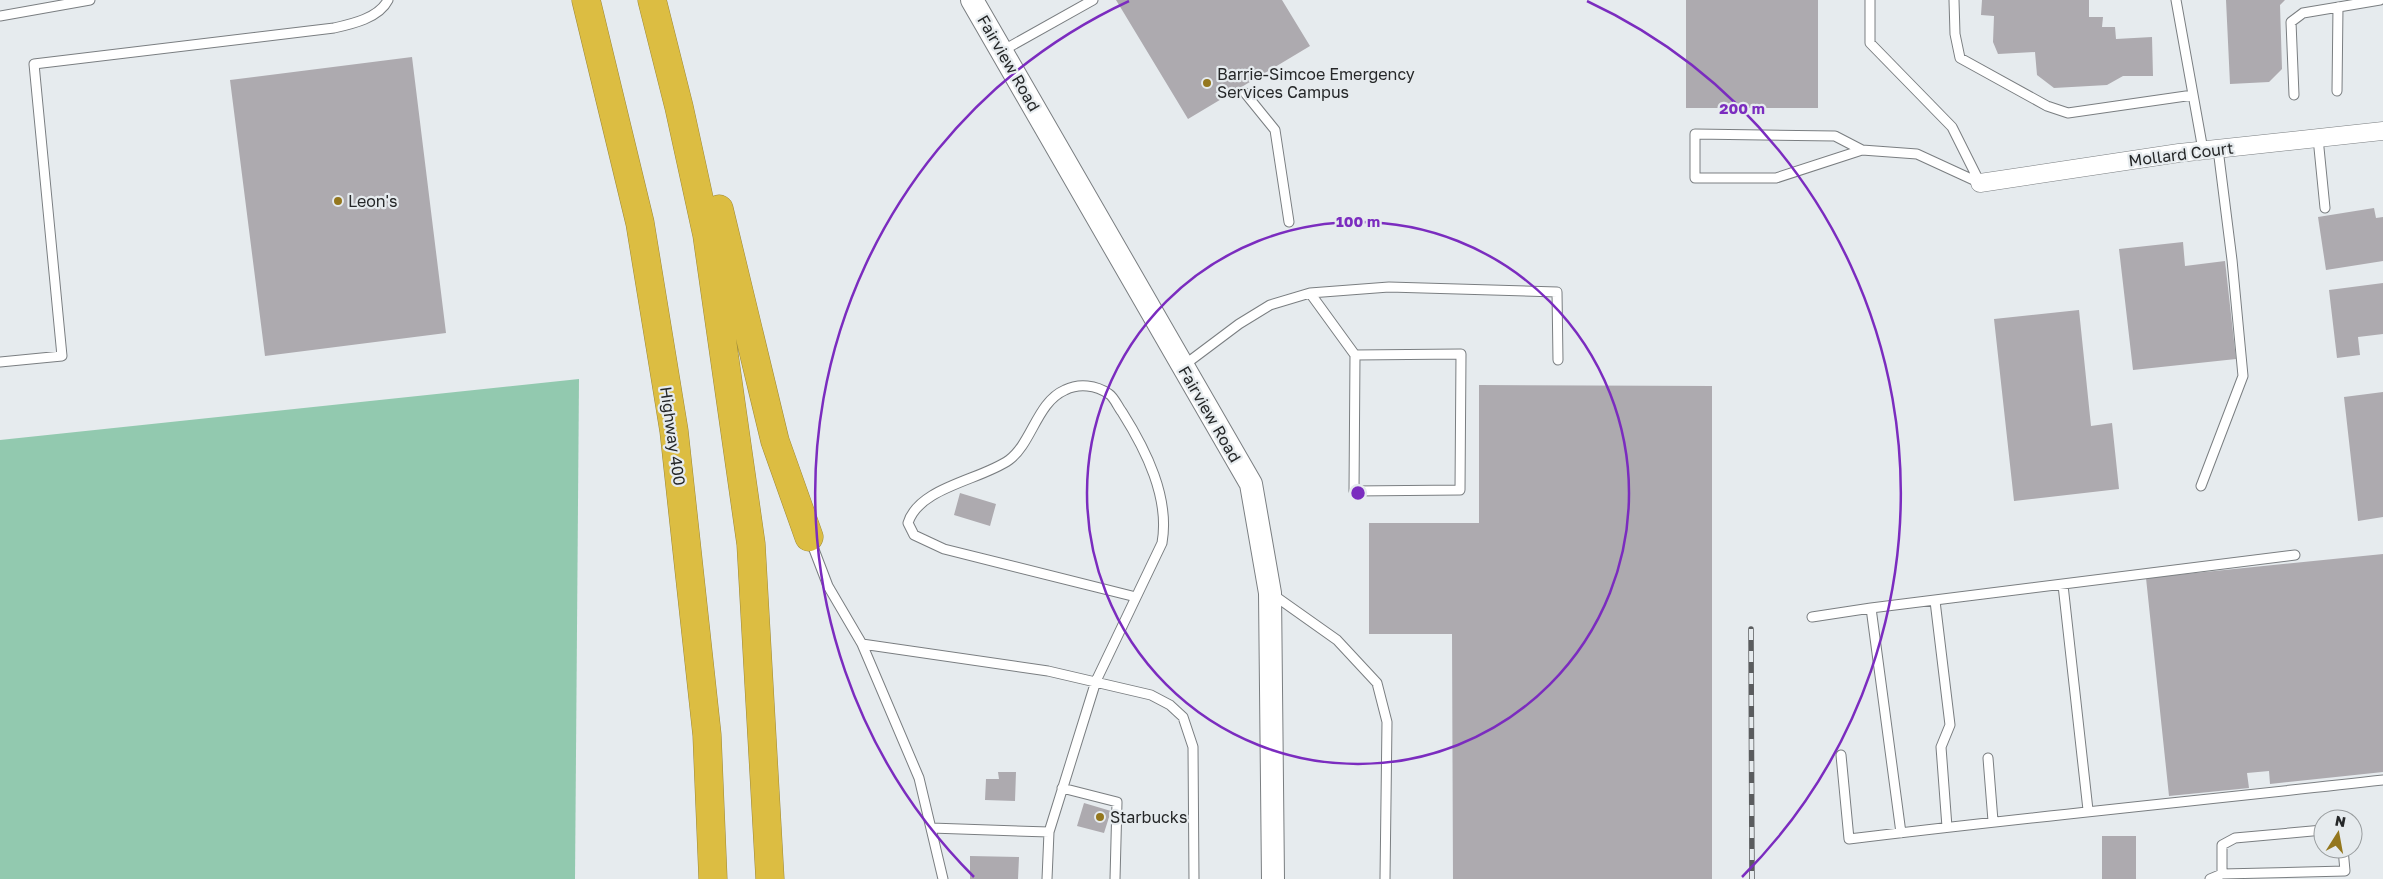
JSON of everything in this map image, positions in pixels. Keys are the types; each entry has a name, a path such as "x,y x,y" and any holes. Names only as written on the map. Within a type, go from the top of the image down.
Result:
{"highway":[{"name":"Highway 400","path":"586,0 640,223 674,431 707,735 713,879"},
{"path":"652,0 679,107 706,235 751,544 770,879"},
{"path":"679,107 716,199 775,440 809,537"}],"street":[{"name":"Fairview Road","path":"972,0 1251,484 1270,593 1272,879"},
{"name":"Mollard Court","path":"1980,182 2211,149 2383,131"}],"lane":[{"path":"0,16 70,2 90,0"},
{"path":"0,362 62,356 34,64 334,28 356,23 385,6 388,0"},
{"path":"1002,51 1093,0"},
{"path":"1870,0 1870,44 1952,127 1980,182"},
{"path":"1954,0 1955,34 1960,58 2047,106 2068,113 2193,95"},
{"path":"2176,0 2193,95 2211,149 2232,260 2243,376 2201,486"},
{"path":"2294,95 2291,22 2295,17 2303,13 2380,0"},
{"path":"2337,91 2338,7"},
{"path":"1245,94 1274,130 1289,222"},
{"path":"1862,150 1835,136 1695,134 1695,178 1776,178 1862,150 1917,154 1980,182"},
{"path":"2318,138 2324,208"},
{"path":"1183,366 1239,324 1270,305 1310,293 1389,287 1557,292 1558,360"},
{"path":"1310,293 1355,356 1354,491 1460,490 1461,354 1355,356"},
{"path":"1046,879 1048,832 1096,681 1160,550 1165,525 1146,454 1110,394 1095,388 1078,385 1063,390 1052,401 1009,460 928,498 911,514 908,523 914,534 944,549 1136,597"},
{"path":"809,537 828,586 862,644 919,778 943,879"},
{"path":"1812,617 2295,555"},
{"path":"2063,585 2088,810"},
{"path":"1270,593 1337,640 1377,682 1387,722 1385,879"},
{"path":"1935,601 1950,725 1941,747 1947,827"},
{"path":"1871,608 1901,833"},
{"path":"862,644 1048,671 1151,695 1170,705 1183,717 1193,747 1194,879"},
{"path":"1841,755 1849,839 2088,810 2383,780"},
{"path":"1988,758 1993,821"},
{"path":"1062,788 1117,802 1115,879"},
{"path":"931,828 1048,832"},
{"path":"2222,874 2222,845 2235,838 2313,831"},
{"path":"2210,879 2222,874 2345,871 2344,859"}],"green space":[{"path":"579,379 575,879 0,879 0,440"}],"building":[{"name":"Barrie-Simcoe Emergency Services Campus","path":"1116,0 1282,0 1310,46 1188,119"},
{"path":"1686,0 1818,0 1818,108 1686,108"},
{"path":"1982,0 2089,0 2089,17 2103,17 2102,27 2115,27 2116,39 2152,37 2153,76 2123,76 2107,85 2054,88 2037,75 2035,52 1998,54 1993,42 1994,16 1981,15"},
{"path":"2226,0 2285,0 2280,5 2282,69 2269,82 2230,84"},
{"path":"412,57 446,333 265,356 230,80"},
{"path":"2374,208 2376,218 2383,217 2383,261 2326,270 2318,217"},
{"path":"2183,242 2185,266 2225,261 2236,359 2133,370 2119,249"},
{"path":"2383,283 2383,334 2358,337 2360,355 2337,358 2329,290"},
{"path":"2079,310 2091,426 2112,423 2119,489 2014,501 1994,319"},
{"path":"1479,385 1712,386 1712,879 1453,879 1452,634 1369,634 1369,523 1479,523"},
{"path":"2383,392 2383,517 2358,521 2344,397"},
{"path":"960,493 996,504 990,526 954,515"},
{"path":"2383,554 2383,772 2270,784 2269,771 2247,773 2249,788 2169,796 2146,578"},
{"path":"998,772 1016,772 1015,801 985,800 986,779 999,779"},
{"path":"1084,803 1111,811 1104,833 1077,826"},
{"path":"2102,836 2136,836 2136,879 2102,879"},
{"path":"970,856 1019,857 1018,879 970,879"}],"railway":[{"path":"1751,629 1752,879"}],"place":[{"name":"Barrie-Simcoe Emergency Services Campus","path":"1207,83"},
{"name":"Leon's","path":"338,201"},
{"name":"Starbucks","path":"1100,817"}]}
